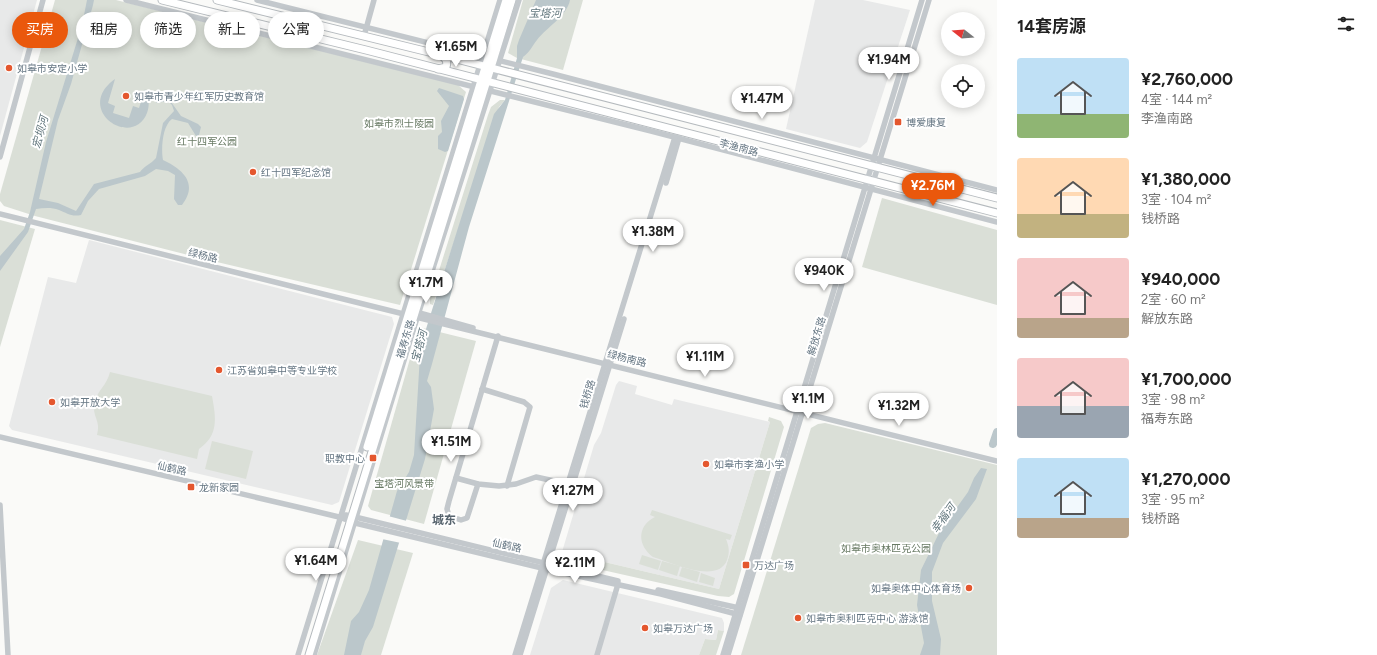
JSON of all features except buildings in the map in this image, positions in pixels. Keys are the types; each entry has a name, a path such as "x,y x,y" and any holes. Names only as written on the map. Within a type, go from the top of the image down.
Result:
{"main road":[{"name":"李渔南路","path":"162,0 524,91 997,213"},
{"name":"李渔南路","path":"217,0 441,55 997,198"},
{"name":"福寿东路","path":"491,59 506,0"},
{"name":"福寿东路","path":"304,655 414,315 488,68 512,0"},
{"path":"436,69 446,67 447,59 441,55"},
{"path":"524,91 522,86 523,81 529,78"},
{"name":"福寿东路","path":"309,655 349,519"}],"street":[{"path":"0,158 43,0"},
{"path":"126,0 678,138 997,222"},
{"path":"257,0 522,66 997,190"},
{"path":"364,36 374,0"},
{"path":"491,59 500,0"},
{"path":"298,655 349,519 414,315 491,59 519,0"},
{"name":"解放东路","path":"877,159 922,0"},
{"name":"解放东路","path":"728,655 739,611 799,411 874,167 929,0"},
{"name":"钱桥路","path":"515,655 545,566 678,138"},
{"name":"绿杨路","path":"0,214 414,315"},
{"name":"绿杨南路","path":"414,315 997,461"},
{"path":"478,484 467,518 461,520 454,519 449,516 447,509 498,336"},
{"name":"钱桥路","path":"520,655 568,484 608,363"},
{"path":"482,389 524,402 530,407 507,486"},
{"name":"仙鹤路","path":"0,437 415,534 618,584 739,611"},
{"path":"456,478 478,484 507,486 524,482 536,477 568,484"},
{"path":"0,505 8,655"},
{"path":"314,655 349,519"},
{"name":"仙鹤路","path":"545,566 618,581 739,611"},
{"path":"597,655 618,584"},
{"name":"解放东路","path":"723,655 739,611"}],"shaded area":[{"name":"如皋市安定小学","path":"0,0 37,0 34,12 12,12 12,48 24,48 0,136"},
{"path":"815,0 863,0 910,10 867,142 860,148 786,129"},
{"name":"江苏省如皋中等专业学校","path":"89,240 392,317 394,324 339,502 332,505 12,430 9,426 48,277 76,283"},
{"name":"如皋市李渔小学","path":"619,381 637,386 635,394 672,405 674,399 770,422 719,589 562,552 594,445 601,433 616,385"},
{"path":"563,580 722,618 724,623 724,631 718,630 716,640 705,639 699,655 530,655 551,588"}],"green space":[{"name":"红十四军公园","path":"55,0 116,0 164,12 140,12 140,48 196,48 196,20 204,22 204,48 260,48 260,36 268,38 268,48 309,48 458,85 466,92 400,305 200,258 35,216 4,206 0,201 0,194 41,48 68,48 68,12 52,12"},
{"path":"523,0 583,0 563,70 517,58 508,53"},
{"path":"500,100 505,100 499,107 433,305 430,304 430,299 488,115 491,107"},
{"path":"882,198 997,230 997,305 862,267"},
{"path":"0,220 35,229 0,347"},
{"name":"宝塔河风景带","path":"419,327 476,341 424,524 371,510 368,506"},
{"path":"110,372 212,396 215,419 213,432 210,438 199,449 197,459 97,435 98,423 94,409 95,400 107,381"},
{"path":"769,417 781,421 784,427 734,594 729,597 718,596 567,562 562,552 719,589 770,422 768,421"},
{"name":"如皋市奥林匹克公园","path":"825,423 997,465 997,655 741,655 811,428 818,424"},
{"path":"212,441 253,451 246,479 205,469"},
{"path":"652,510 732,535 730,540 726,539 729,554 722,567 714,571 693,570 653,557 644,547 641,536 645,525 655,517 650,515"},
{"path":"358,540 413,553 381,655 317,655"},
{"path":"642,555 661,561 658,570 639,564"},
{"path":"662,561 680,566 677,576 659,570"},
{"path":"682,567 700,572 697,582 679,576"},
{"path":"701,573 715,578 713,586 699,582"},
{"path":"718,630 724,631 716,655 699,655 705,639 716,640"}],"water":[{"path":"87,0 94,0 91,12 85,12"},
{"name":"宝塔河","path":"536,0 570,0 561,16 541,35 523,57 469,227 427,381 431,387 434,409 425,459 373,627 365,641 361,655 344,655 351,621 359,612 369,590 397,491 409,472 414,455 420,355 426,329 494,114 505,100 517,58 517,46"},
{"path":"76,44 76,48 81,48 71,84 58,120 39,199 58,203 76,211 94,184 140,172 156,158 163,123 174,111 172,105 168,101 156,103 157,101 169,99 181,116 201,127 199,135 196,136 188,123 172,119 164,132 162,150 163,160 182,172 188,183 189,190 182,205 178,205 174,199 175,175 168,171 156,169 145,176 99,189 88,201 81,215 72,215 53,208 36,209 28,232 0,271 0,256 24,229 30,212 46,142"},
{"path":"115,79 108,103 115,106 113,113 129,118 133,106 139,108 145,89 148,98 149,107 147,113 140,123 130,128 119,126 110,121 103,113 100,102 104,91"},
{"path":"439,88 463,96 464,99 448,151 445,152 438,149 438,136 442,132 441,121 449,106 437,91"},
{"path":"981,468 987,469 976,499 943,543 932,572 932,601 941,639 940,655 920,655 924,643 917,605 921,570 940,531 968,492 974,478"}],"pier":[{"path":"388,516 407,521 401,543 382,539"}],"waterway":[{"name":"幸福河","path":"993,444 997,432"}],"place":[{"name":"如皋市安定小学","path":"9,68"},
{"name":"如皋市青少年红军历史教育馆","path":"126,96"},
{"name":"博爱康复","path":"898,122"},
{"name":"红十四军纪念馆","path":"253,172"},
{"name":"江苏省如皋中等专业学校","path":"219,370"},
{"name":"如皋开放大学","path":"52,402"},
{"name":"职教中心","path":"373,458"},
{"name":"如皋市李渔小学","path":"706,464"},
{"name":"龙新家园","path":"191,487"},
{"name":"万达广场","path":"746,565"},
{"name":"如皋奥体中心体育场","path":"969,588"},
{"name":"如皋市奥利匹克中心 游泳馆","path":"798,618"},
{"name":"如皋万达广场","path":"645,628"}],"district":[{"name":"城东","path":"444,520"}],"park label":[{"name":"如皋市烈士陵园","path":"399,123"}],"water label":[{"name":"宏坝河","path":"40,132"}]}
